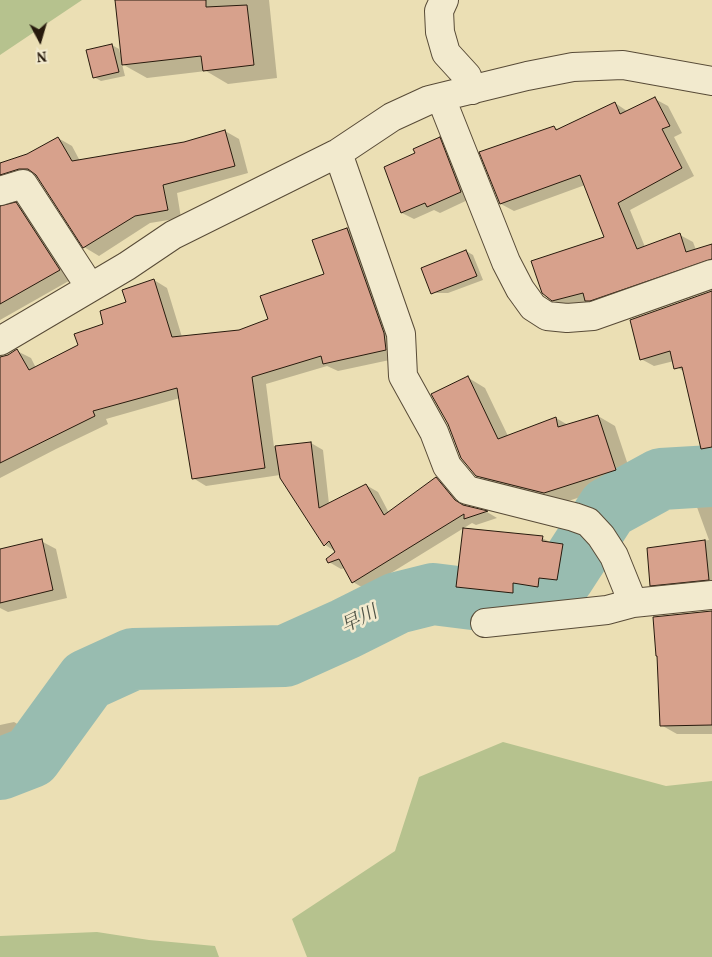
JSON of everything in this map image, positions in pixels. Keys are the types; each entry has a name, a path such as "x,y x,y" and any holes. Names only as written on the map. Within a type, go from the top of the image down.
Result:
{"street":[{"path":"444,0 439,12 440,32 446,53 467,76 472,90"},
{"path":"0,341 126,266 173,235 338,153 392,117 429,100 527,76 583,66 623,65 712,81"},
{"path":"441,98 506,262 520,289 533,307 548,316 567,318 592,316 712,274"},
{"path":"338,153 401,334 403,376 434,432 447,466 468,490 574,517 594,529 614,556 633,603"},
{"path":"0,191 24,184 90,287"},
{"path":"485,623 607,610 633,603 712,595"}],"green space":[{"path":"0,0 82,0 0,55"},
{"path":"503,742 666,786 712,781 712,957 307,957 292,919 395,851 419,777"},
{"path":"97,932 149,940 215,946 219,957 0,957 0,936"}],"building":[{"path":"115,0 206,0 206,7 247,5 254,65 203,71 201,56 122,65"},
{"path":"112,44 119,72 93,78 86,50"},
{"path":"655,97 670,126 662,129 682,168 618,203 637,249 680,233 686,252 712,244 712,259 590,301 585,301 583,293 552,301 542,293 531,261 604,237 580,175 500,204 479,152 554,126 556,130 615,102 620,114"},
{"path":"225,130 235,166 163,185 168,210 135,216 83,248 36,175 28,169 19,169 0,175 0,163 27,154 58,137 72,161 184,142"},
{"path":"440,137 461,192 427,207 425,203 401,213 384,167 415,153 413,149"},
{"path":"16,202 60,270 0,304 0,206"},
{"path":"347,228 384,333 386,350 323,364 321,356 252,377 265,468 192,479 177,388 93,411 95,416 0,463 0,357 8,355 17,349 29,370 78,345 74,334 103,324 100,311 126,302 122,290 154,279 172,337 239,330 268,319 260,296 324,274 312,240"},
{"path":"466,250 477,276 431,294 421,268"},
{"path":"712,291 712,447 701,449 682,367 674,369 670,351 640,360 630,320"},
{"path":"468,376 498,439 556,417 558,427 598,415 616,470 544,493 476,476 461,458 448,424 431,394"},
{"path":"311,442 319,508 366,484 384,515 436,477 455,500 463,505 488,511 464,519 464,514 352,583 339,559 328,563 326,559 335,552 329,541 324,546 280,478 275,446"},
{"path":"463,528 543,536 542,541 563,544 557,580 539,578 538,587 513,583 513,593 456,587"},
{"path":"42,539 53,590 0,603 0,549"},
{"path":"705,540 709,580 650,586 647,548"},
{"path":"712,611 712,725 660,726 653,617"}],"waterway":[{"name":"早川","path":"0,769 31,757 87,680 133,659 285,656 397,603 433,594 513,604 543,600 564,576 608,508 661,479 712,476"}]}
